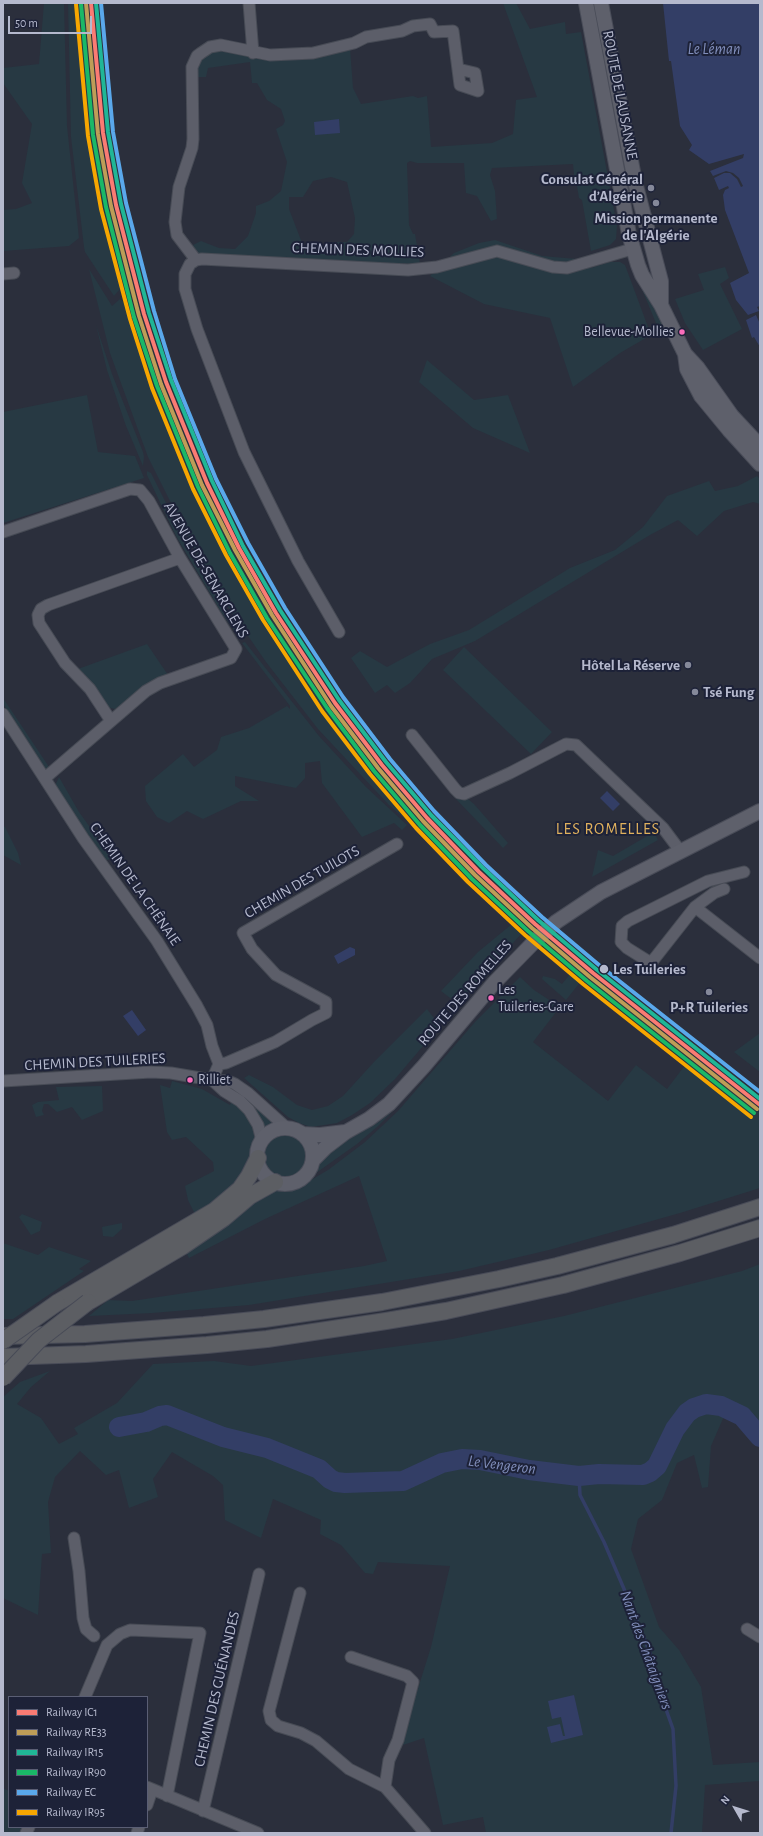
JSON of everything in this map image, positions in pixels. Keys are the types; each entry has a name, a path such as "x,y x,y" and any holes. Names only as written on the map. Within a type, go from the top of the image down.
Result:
{"highway":[{"path":"3,1341 57,1303 197,1222 222,1205 243,1186 258,1158"},
{"path":"3,1378 40,1340 88,1302 183,1246 213,1226 250,1196 275,1182"},
{"path":"3,1336 92,1333 197,1326 278,1317 382,1302 557,1266 673,1235 760,1207"},
{"path":"3,1357 131,1351 207,1345 282,1337 386,1322 563,1285 673,1256 760,1228"}],"main road":[{"name":"ROUTE DE LAUSANNE","path":"586,3 632,249 642,275 661,305 685,354 698,368 732,416 760,446"},
{"name":"ROUTE DE LAUSANNE","path":"601,3 634,176 662,281 661,305"},
{"path":"632,249 638,241 642,239 652,245"},
{"name":"ROUTE DE LAUSANNE","path":"685,354 687,369 701,396 728,430 760,464"},
{"name":"ROUTE DES ROMELLES","path":"313,1160 325,1148 346,1132 369,1119 393,1099 424,1066 494,983 556,922 601,892 760,811"},
{"path":"288,1129 302,1134 310,1144 313,1160 310,1169 301,1179 290,1184 275,1182 262,1171 258,1158 259,1148 262,1141 274,1131 288,1129"},
{"name":"ROUTE DES ROMELLES","path":"302,1134 320,1135 346,1132"}],"street":[{"path":"249,3 253,53"},
{"path":"339,632 309,582 274,516 244,452 197,329 185,290 184,279 186,270 190,264 196,260 177,235 175,222 179,186 192,148 193,139 192,67 197,56 216,45 231,47 253,53 282,56 313,53 354,43 366,37 402,31 413,26 430,24 434,32 453,31 458,68"},
{"name":"CHEMIN DES MOLLIES","path":"196,260 274,262 408,270 437,267 497,251 536,263 567,268 632,249"},
{"name":"AVENUE DE-SENARCLENS","path":"3,532 130,489 140,490 149,501 180,558 235,646 235,653 231,658 150,688 45,778"},
{"path":"111,721 90,689 65,663 39,623 38,615 41,609 48,605 180,558"},
{"name":"CHEMIN DE LA CHÊNAIE","path":"3,714 83,838 157,941 187,987 207,1025 212,1046 219,1064"},
{"path":"412,735 455,789 459,793 464,794 510,773 566,744 576,745 663,828 681,852"},
{"name":"CHEMIN DES TUILOTS","path":"219,1064 226,1063 275,1042 326,1013 326,1002 276,975 252,949 243,933 397,844"},
{"path":"724,889 714,893 695,907 650,963 627,948 621,942 622,926 628,921 708,881 744,872"},
{"path":"695,907 760,958"},
{"path":"219,1064 212,1080 224,1091 244,1105 258,1125 262,1141"},
{"name":"CHEMIN DES TUILERIES","path":"3,1081 151,1072 171,1072 212,1080 228,1081 239,1086 288,1129"},
{"path":"74,1538 79,1571 83,1618 86,1628 94,1636 103,1655"},
{"name":"CHEMIN DES GUÉNANDES","path":"203,1811 259,1574"},
{"path":"300,1593 270,1711 270,1718 276,1725 301,1733 316,1741 349,1769 385,1787 425,1833"},
{"path":"747,1629 760,1637"},
{"path":"85,1696 107,1645 120,1634 130,1630 200,1633 167,1796"},
{"path":"94,1636 113,1639"},
{"path":"351,1657 407,1676 413,1682 398,1740 389,1760 385,1787"},
{"path":"148,1799 150,1788 256,1833"}],"shaded area":[{"path":"44,3 64,3 67,126 79,238 69,246 3,251 3,210 16,209 32,203 22,183 32,124 3,83 3,68 39,64"},
{"path":"68,3 86,3 90,73 100,146 116,231 135,302 120,289 114,296 85,252 71,137"},
{"path":"503,3 516,3 530,29 565,22 566,34 581,32 617,226 616,239 610,245 591,251 582,200 579,198 577,186 575,185 573,164 492,168 490,175 495,191 497,219 491,221 477,196 466,193 464,163 417,163 410,161 407,163 409,225 413,234 415,234 420,264 198,256 193,245 201,241 219,248 235,249 248,236 256,213 256,206 269,201 281,191 287,162 276,129 283,125 285,121 281,109 267,100 257,83 252,83 250,62 208,68 206,77 196,77 196,71 202,58 217,50 265,59 350,48 353,88 361,104 413,96 418,98 427,96 431,147 492,143 513,134 516,100 537,97","holes":["331,177 347,182 355,218 354,234 347,242 325,242 324,247 304,248 289,209 289,197 303,197 313,181"]},
{"path":"495,240 542,256 577,259 591,268 610,262 620,262 625,265 651,335 620,353 573,387 550,318 484,304 430,276 454,253 479,243"},
{"path":"725,267 729,278 720,284 742,329 703,350 685,323 675,299 704,290 698,274"},
{"path":"89,269 112,306 120,299 133,310 137,310 175,420 213,509 247,577 309,677 356,745 415,815 472,875 463,870 389,805 318,729 266,662 224,601 195,551 148,457 110,353"},
{"path":"639,282 642,282 663,325 658,328"},
{"path":"96,325 112,374 143,452 143,466 126,426 107,370"},
{"path":"427,360 474,400 508,395 530,453 473,428 419,382"},
{"path":"87,395 98,452 135,456 144,478 3,523 3,412"},
{"path":"147,471 151,473 190,551 242,636 241,640 221,612 176,536 147,475"},
{"path":"757,476 760,479 760,504 753,502 724,511 697,536 678,520 650,535 475,641 432,659 410,683 395,693 387,685 375,693 351,658 360,651 387,667 430,644 469,630 570,568 615,550 643,527 667,496 709,481 715,491 738,486"},
{"path":"245,642 319,736 366,787 407,825 402,830 394,823 362,837 322,783 320,761 305,763 305,778 296,788 235,776 235,786 259,801 241,801 203,819 187,811 169,823 157,817 146,801 145,786 183,754 194,767 217,750 221,737 249,728 287,706 290,709 290,706 242,643"},
{"path":"147,644 168,675 146,684 120,707 115,709 107,707 78,669"},
{"path":"464,647 552,732 531,754 443,670"},
{"path":"3,698 49,767 46,769 43,768 3,704"},
{"path":"59,777 79,812 112,858 105,861 55,786"},
{"path":"463,795 474,804 508,843 503,848 456,799"},
{"path":"3,826 5,827 18,853 21,865 3,855"},
{"path":"654,832 658,840 592,877 598,850 613,856"},
{"path":"512,924 522,933 458,1004 441,991 478,952"},
{"path":"555,949 690,1059 760,1113 760,1188 680,1213 549,1250 459,1271 249,1305 152,1313 89,1316 108,1300 132,1301 364,1266 387,1261 359,1176 265,1219 189,1258 185,1250 236,1213 274,1189 286,1190 299,1187 328,1170 365,1142 398,1111 475,1022 520,977 534,990 560,1007 533,1042 608,1101 636,1065 667,1089 689,1060 576,971 557,953"},
{"path":"571,973 574,975 575,974 582,980 566,1000 542,979 543,976 555,979 562,984"},
{"path":"427,1009 440,1026 395,1079 370,1103 337,1123 311,1127 299,1123 288,1117 244,1078 249,1075 273,1087 297,1105 312,1110 328,1106 343,1096 374,1062"},
{"path":"760,1033 760,1072 734,1052"},
{"path":"172,1081 202,1089 230,1105 232,1100 240,1107 253,1124 256,1135 251,1160 234,1189 195,1214 188,1200 185,1186 214,1171 213,1162 186,1137 172,1140 167,1132 160,1085 170,1088"},
{"path":"102,1086 103,1111 82,1120 72,1107 57,1112 48,1104 44,1104 42,1111 44,1115 36,1117 32,1105 38,1102 59,1100 56,1087"},
{"path":"236,1088 277,1124 265,1130 233,1092"},
{"path":"392,1112 357,1144 316,1173 314,1171 319,1162 344,1142 377,1123"},
{"path":"281,1134 289,1134 301,1140 307,1152 307,1160 301,1172 289,1178 281,1178 269,1172 263,1160 263,1152 269,1140"},
{"path":"22,1214 42,1222 40,1231 31,1235 19,1217"},
{"path":"122,1223 122,1229 113,1237 103,1236 102,1227"},
{"path":"3,1243 38,1255 49,1247 91,1261 79,1269 84,1271 13,1319 3,1319"},
{"path":"760,1264 760,1444 744,1423 725,1414 711,1446 708,1487 702,1488 694,1455 677,1463 662,1500 638,1519 631,1549 659,1627 679,1650 701,1687 713,1765 760,1762 760,1781 705,1785 702,1833 486,1833 483,1817 443,1825 424,1738 400,1746 431,1647 450,1566 378,1562 373,1574 365,1573 341,1545 320,1534 321,1520 273,1499 261,1538 225,1520 223,1485 213,1476 172,1452 153,1479 158,1497 129,1508 119,1470 106,1475 80,1451 55,1477 48,1502 51,1553 42,1554 38,1615 3,1598 3,1397 20,1382 50,1371 31,1387 17,1404 41,1418 59,1444 78,1434 74,1428 117,1403 153,1364 214,1361 251,1366 452,1339 564,1316 742,1271"},
{"path":"3,1788 8,1790 8,1828 24,1828 21,1833 3,1833"}],"water":[{"name":"Le Léman","path":"663,3 760,3 760,306 757,307 759,311 748,315 736,300 730,283 749,273 725,210 723,195 725,190 729,188 728,186 719,190 714,178 724,173 730,173 737,179 741,187 743,186 739,178 733,173 726,171 713,176 710,171 743,158 744,154 709,164 689,150 692,145 680,126 671,61 669,61"},
{"path":"339,119 340,133 315,135 314,122"},
{"path":"756,315 760,324 760,347 754,337 752,338 746,320"},
{"path":"607,791 620,804 613,811 600,798"},
{"path":"350,947 355,949 355,955 338,964 334,956"},
{"path":"132,1010 146,1030 138,1036 123,1016"},
{"path":"574,1695 583,1735 551,1743 547,1727 560,1724 563,1736 565,1736 561,1717 552,1719 548,1701"}],"waterway":[{"name":"Le Vengeron","path":"119,1427 146,1422 160,1416 167,1415 223,1437 267,1448 319,1469 330,1479 336,1482 345,1483 403,1481 442,1463 462,1459 480,1460 529,1470 579,1476 599,1474 643,1475 650,1472 657,1466 675,1429 687,1413 694,1408 706,1404 721,1406 742,1416 760,1437"},
{"name":"Nant des Châtaigniers","path":"579,1476 580,1495 604,1542 650,1653 657,1684 673,1729 676,1786 671,1833"}],"rail line":[{"name":"RE33","path":"86,3 98,134 111,206 139,316 161,384 202,485 235,550 272,615 331,706 378,768 423,821 475,875 532,928 590,977 757,1109"},
{"name":"IC1","path":"91,3 103,133 116,205 144,314 166,382 207,483 239,548 276,613 335,703 382,765 427,818 479,872 535,924 593,973 760,1105"},
{"name":"IR15","path":"96,3 108,132 121,204 149,313 171,380 212,481 243,546 280,610 339,700 386,762 431,815 483,868 538,920 596,969 760,1099"},
{"name":"EC","path":"101,3 113,132 126,203 154,311 175,379 216,479 248,543 285,608 343,697 390,759 434,811 486,865 542,917 599,965 760,1092"},
{"name":"IR95","path":"76,4 88,136 101,209 130,319 152,388 193,489 226,555 263,620 322,711 370,774 416,828 468,882 525,935 583,984 751,1117"},
{"name":"IR90","path":"81,4 93,135 106,207 134,317 157,386 198,487 230,553 267,618 327,708 374,771 420,825 472,879 528,931 587,981 754,1113"}],"place":[{"name":"Consulat Général d’Algérie","path":"651,188"},
{"name":"Mission permanente de l'Algérie","path":"656,203"},
{"name":"Bellevue-Mollies","path":"682,332"},
{"name":"Hôtel La Réserve","path":"688,665"},
{"name":"Tsé Fung","path":"695,692"},
{"name":"Les Tuileries","path":"604,969"},
{"name":"P+R Tuileries","path":"709,992"},
{"name":"Les Tuileries-Gare","path":"491,998"},
{"name":"Rilliet","path":"190,1080"}],"district":[{"name":"LES ROMELLES","path":"608,829"}]}
